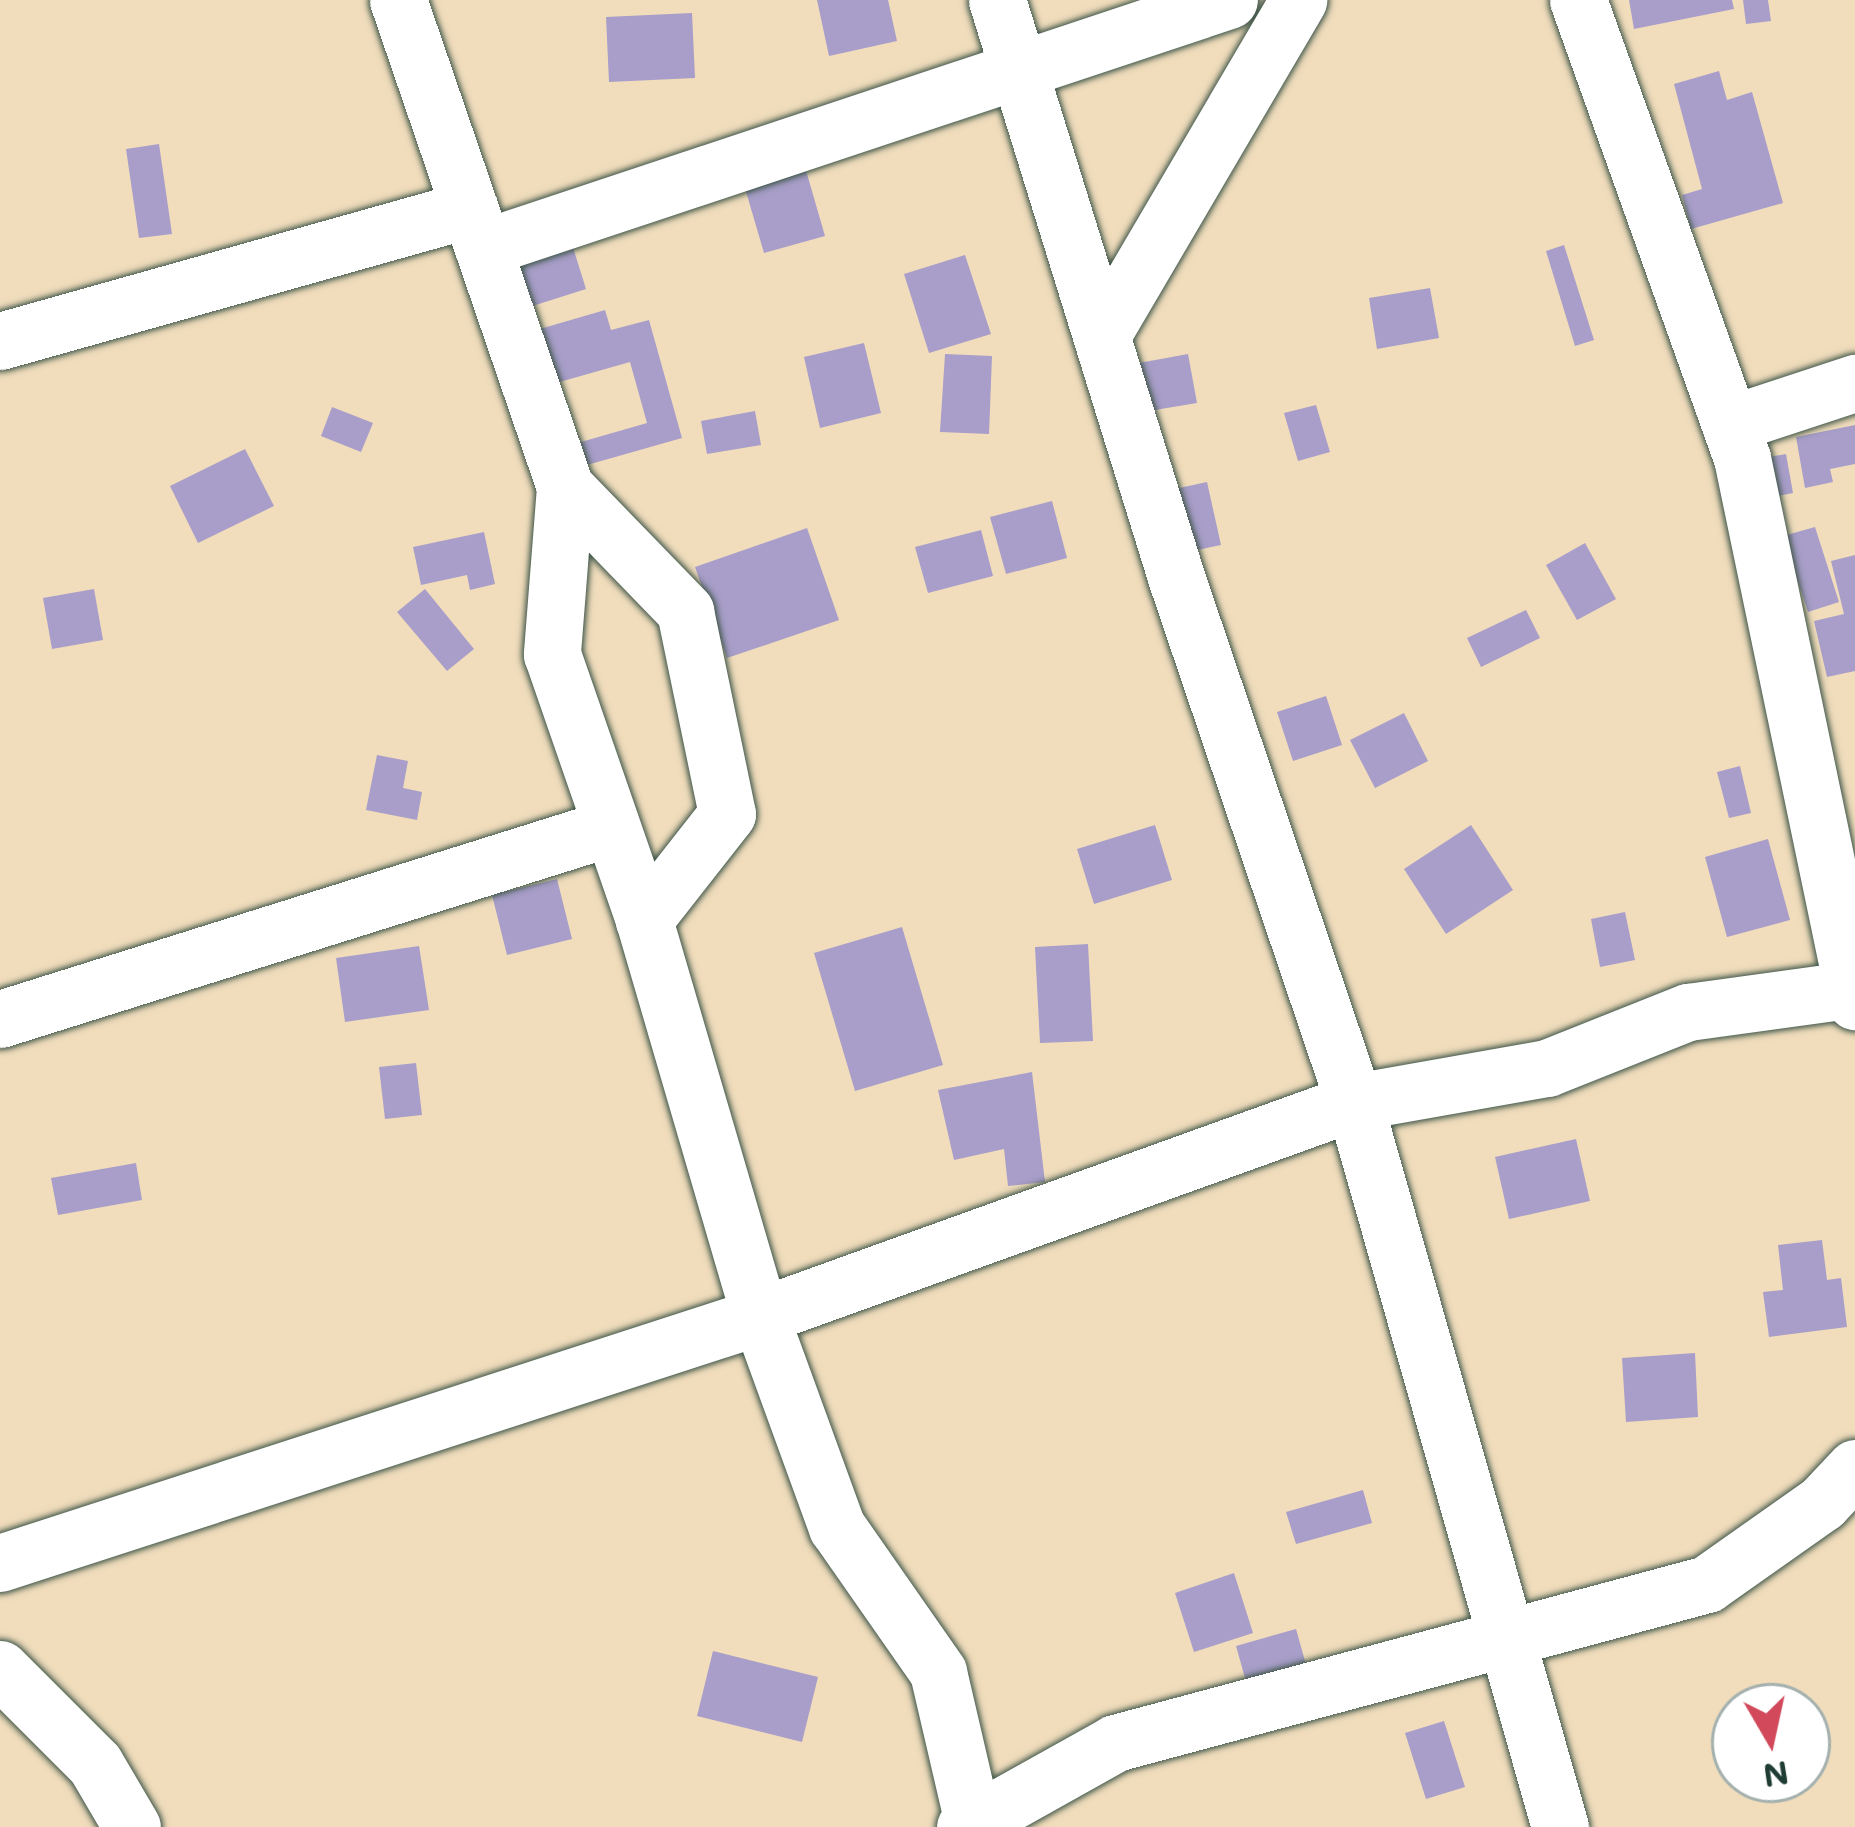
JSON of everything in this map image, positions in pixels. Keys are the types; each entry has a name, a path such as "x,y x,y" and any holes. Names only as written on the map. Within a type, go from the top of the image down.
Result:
{"street":[{"path":"398,0 565,487 552,654 644,920 760,1316 837,1527 938,1672 971,1826 1115,1743 1707,1583 1822,1503 1855,1468"},
{"path":"997,0 1176,578 1354,1102 1560,1827"},
{"path":"0,341 476,229 1018,68 1229,0"},
{"path":"1103,333 1298,0"},
{"path":"0,1563 760,1316 1354,1102 1547,1068 1688,1012 1854,993 1742,458 1578,0"},
{"path":"1730,424 1855,383"},
{"path":"565,487 685,611 727,814 644,920"},
{"path":"0,1018 612,827"},
{"path":"0,1669 95,1764 132,1827"}],"building":[{"path":"817,0 888,0 897,41 829,56"},
{"path":"1629,0 1732,0 1734,9 1634,29"},
{"path":"1743,0 1768,0 1771,21 1746,24"},
{"path":"692,13 695,78 609,82 606,17"},
{"path":"1719,71 1727,100 1752,92 1783,203 1691,229 1682,195 1702,189 1674,84"},
{"path":"159,144 172,234 139,238 126,149"},
{"path":"803,160 825,236 764,253 742,178"},
{"path":"571,241 586,289 520,310 505,262"},
{"path":"1564,245 1594,340 1575,346 1546,251"},
{"path":"965,255 991,334 929,353 904,274"},
{"path":"1430,288 1439,338 1377,349 1369,298"},
{"path":"605,310 611,330 649,320 682,438 580,467 574,444 647,423 630,362 549,385 533,331"},
{"path":"864,343 881,413 820,428 804,357"},
{"path":"945,354 992,356 989,434 940,432"},
{"path":"1188,354 1197,403 1137,413 1128,365"},
{"path":"1316,405 1330,452 1298,461 1284,413"},
{"path":"332,407 373,423 361,452 321,436"},
{"path":"755,411 761,445 707,454 701,421"},
{"path":"1855,425 1855,464 1830,469 1833,482 1805,488 1796,437"},
{"path":"245,449 274,506 198,543 170,486"},
{"path":"1786,454 1793,493 1764,499 1757,459"},
{"path":"1207,482 1221,545 1183,553 1170,490"},
{"path":"1052,501 1067,558 1006,574 990,517"},
{"path":"1815,527 1839,602 1808,612 1783,536"},
{"path":"807,528 839,620 727,658 695,567"},
{"path":"981,530 993,576 928,593 915,547"},
{"path":"484,532 495,584 470,590 467,575 421,585 413,547"},
{"path":"1585,543 1616,599 1577,620 1546,565"},
{"path":"1855,555 1855,671 1827,677 1814,621 1844,614 1831,561"},
{"path":"94,589 103,640 52,649 43,598"},
{"path":"425,589 474,649 447,671 397,612"},
{"path":"1526,610 1540,638 1481,667 1467,638"},
{"path":"1326,696 1342,745 1293,761 1277,712"},
{"path":"1404,713 1428,761 1375,788 1350,740"},
{"path":"377,755 408,761 403,788 422,792 417,820 366,810"},
{"path":"1740,766 1751,813 1729,818 1717,772"},
{"path":"1155,825 1172,880 1094,904 1077,849"},
{"path":"1471,825 1513,890 1446,934 1404,869"},
{"path":"1768,839 1790,920 1727,937 1705,857"},
{"path":"557,879 572,939 507,955 492,895"},
{"path":"1625,912 1635,960 1600,967 1591,919"},
{"path":"902,927 943,1065 855,1091 814,953"},
{"path":"1088,944 1093,1041 1040,1043 1035,947"},
{"path":"419,946 429,1010 345,1022 336,958"},
{"path":"416,1063 422,1115 385,1119 379,1067"},
{"path":"1032,1072 1045,1182 1008,1186 1004,1149 954,1160 938,1090"},
{"path":"1576,1139 1590,1201 1509,1219 1495,1157"},
{"path":"136,1163 142,1200 58,1215 51,1178"},
{"path":"1822,1240 1827,1280 1841,1278 1847,1327 1769,1337 1763,1292 1783,1290 1778,1245"},
{"path":"1695,1353 1698,1417 1626,1422 1622,1358"},
{"path":"1363,1490 1372,1523 1296,1544 1286,1512"},
{"path":"1234,1573 1253,1633 1194,1652 1175,1593"},
{"path":"1296,1629 1307,1668 1247,1685 1236,1646"},
{"path":"713,1651 818,1677 802,1742 697,1716"},
{"path":"1444,1721 1465,1787 1426,1799 1405,1733"}]}
